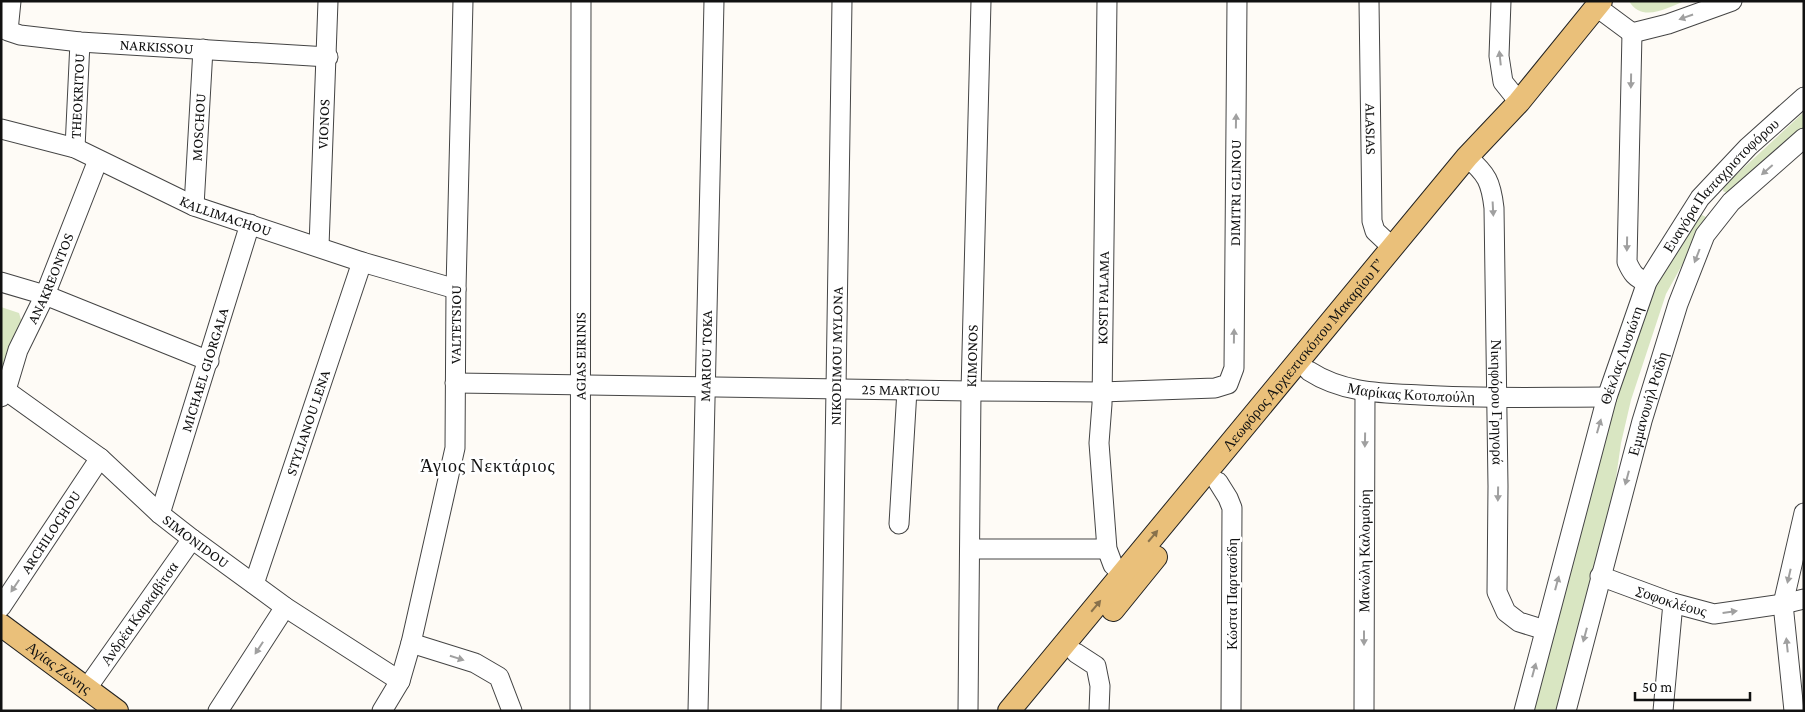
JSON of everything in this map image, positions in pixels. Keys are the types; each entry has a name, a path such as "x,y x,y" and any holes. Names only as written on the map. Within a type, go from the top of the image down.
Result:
{"main road":[{"name":"Λεωφόρος Αρχιεπισκόπου Μακαρίου Γ’","path":"1010,711 1218,482 1309,371 1519,102 1607,5"},
{"name":"Λεωφόρος Αρχιεπισκόπου Μακαρίου Γ’","path":"1029,711 1076,653 1128,579 1392,247 1472,161 1607,5"},
{"name":"Αγίας Ζώνης","path":"1,624 117,711"}],"street":[{"name":"VIONOS","path":"318,246 328,57 328,1"},
{"name":"VALTETSIOU","path":"382,711 400,682 411,644 456,448 456,290 463,1"},
{"name":"AGIAS EIRINIS","path":"580,711 581,1"},
{"name":"MARIOU TOKA","path":"698,711 714,1"},
{"name":"NIKODIMOU MYLONA","path":"830,711 842,1"},
{"name":"KIMONOS","path":"968,711 971,391 981,1"},
{"name":"KOSTI PALAMA","path":"1107,1 1099,443 1107,549 1113,565 1128,579"},
{"name":"DIMITRI GLINOU","path":"1228,384 1234,368 1237,1"},
{"name":"ALASIAS","path":"1369,1 1372,221 1375,230 1382,240 1392,247"},
{"path":"1502,1 1499,56 1504,82 1519,102"},
{"path":"1632,33 1668,24 1732,1"},
{"path":"1607,5 1632,33 1627,262 1632,274 1637,279 1647,282"},
{"name":"NARKISSOU","path":"11,6 8,31 20,35 80,42 328,57"},
{"name":"THEOKRITOU","path":"75,148 80,42"},
{"name":"MOSCHOU","path":"194,206 203,49"},
{"name":"Ευαγόρα Παπαχριστοφόρου","path":"1647,282 1700,198 1748,147 1804,97"},
{"name":"KALLIMACHOU","path":"1,130 75,148 194,206 362,262 456,290"},
{"name":"Εμμανουήλ Ροΐδη","path":"1566,711 1642,421 1678,304 1705,235 1720,214 1804,138"},
{"name":"ANAKREONTOS","path":"3,392 18,350 45,295 98,160"},
{"name":"Νικηφόρου Γρηγορά","path":"1472,161 1486,175 1491,187 1494,208 1498,486 1497,592 1506,612 1519,622 1545,630"},
{"path":"1700,198 1720,214"},
{"name":"MICHAEL GIORGALA","path":"160,514 250,224"},
{"name":"STYLIANOU LENA","path":"254,584 362,262"},
{"path":"1,282 45,295 209,361"},
{"name":"Θέκλας Λυσιώτη","path":"1524,711 1607,397 1647,282"},
{"name":"Μαρίκας Κοτοπούλη","path":"1309,371 1332,383 1365,392 1496,398 1607,397"},
{"name":"25 MARTIOU","path":"455,382 1101,392 1215,388 1228,384"},
{"path":"899,524 907,390"},
{"name":"SIMONIDOU","path":"3,392 100,458 160,514 285,607 400,682"},
{"name":"Μανώλη Καλομοίρη","path":"1364,711 1365,392"},
{"name":"ARCHILOCHOU","path":"1,607 100,458"},
{"name":"Κώστα Παρτασίδη","path":"1218,482 1232,508 1232,711"},
{"path":"1794,711 1783,604 1804,513"},
{"name":"Ανδρέα Καρκαβίτσα","path":"87,688 192,539"},
{"path":"970,549 1107,549"},
{"name":"Σοφοκλέους","path":"1600,576 1673,603 1714,614 1804,599"},
{"path":"1663,711 1673,603"},
{"path":"218,711 285,607"},
{"path":"411,644 475,663 499,677 512,711"},
{"path":"1076,653 1096,666 1100,686 1099,711"}],"green space":[{"path":"1629,1 1685,1 1663,10 1648,13 1634,8"},
{"path":"1804,112 1804,129 1729,194 1723,191 1724,186"},
{"path":"1702,215 1708,218 1666,294 1631,400 1621,443 1614,492 1556,711 1532,711 1631,343 1651,294 1696,217"},
{"path":"1,307 19,313 23,326 1,370"}],"district":[{"name":"Άγιος Νεκτάριος","path":"488,466"}]}
